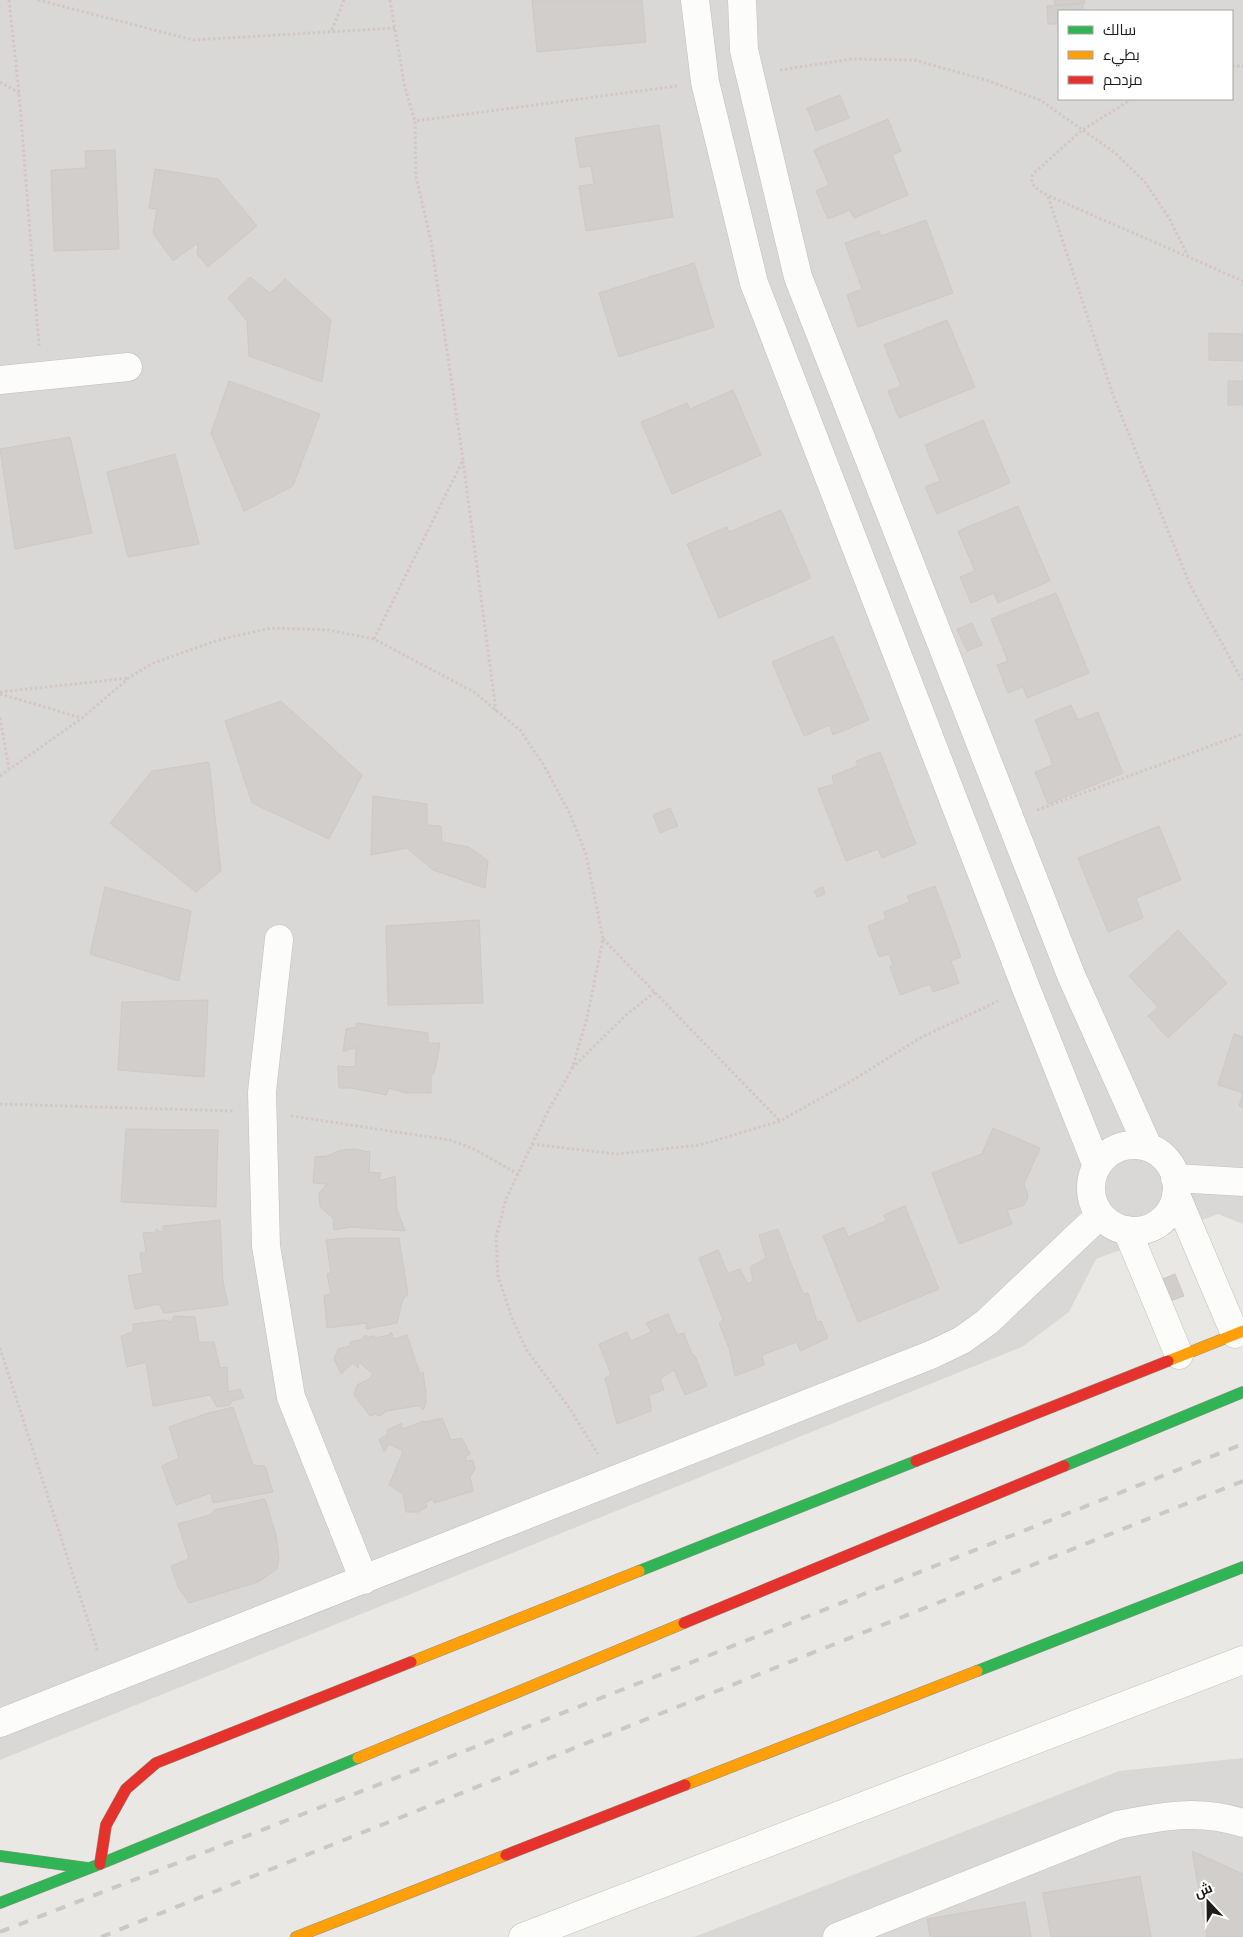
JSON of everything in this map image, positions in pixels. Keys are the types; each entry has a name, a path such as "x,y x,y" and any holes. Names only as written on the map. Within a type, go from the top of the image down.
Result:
{"main road":[{"path":"100,1864 106,1825 118,1803 126,1789 156,1763 1239,1332"},
{"path":"0,1903 100,1864 1243,1392"},
{"path":"296,1937 1243,1567"},
{"path":"0,1856 88,1868"},
{"path":"332,1937 350,1916"}],"street":[{"path":"695,0 706,82 754,283 1026,988 1097,1166"},
{"path":"742,0 744,50 798,277 1072,975 1148,1147"},
{"path":"0,380 128,367"},
{"path":"279,939 262,1092 266,1246 291,1397 364,1580"},
{"path":"1176,1186 1173,1205 1167,1215 1149,1228 1127,1230 1117,1227 1100,1215 1095,1206 1091,1186 1097,1166 1103,1159 1119,1148 1129,1145 1148,1147 1163,1156 1173,1170 1176,1186 1239,1332"},
{"path":"1176,1186 1243,1182"},
{"path":"0,1723 934,1354 962,1340 987,1322 1100,1215"},
{"path":"1127,1230 1179,1355"},
{"path":"522,1937 1243,1660"},
{"path":"837,1937 1118,1825 1160,1816 1194,1814 1222,1816 1243,1823"}],"path":[{"path":"9,0 19,93 42,376"},
{"path":"38,0 193,40 332,30 395,28"},
{"path":"332,30 344,0"},
{"path":"390,0 405,88 415,121 416,177 431,241 463,460 496,711"},
{"path":"750,75 852,59 914,60 986,80 1040,100 1114,152 1145,182 1169,218 1188,256"},
{"path":"0,82 19,93"},
{"path":"415,121 706,82"},
{"path":"1130,100 1082,130 1032,176 1033,185 1048,196 1243,281"},
{"path":"1048,196 1113,395 1190,585 1243,682"},
{"path":"374,639 463,460"},
{"path":"0,776 82,718 130,678 151,664 218,640 271,628 328,630 374,639 474,692 520,730 543,764 570,814 586,854 603,939 587,1018 572,1069 549,1109 506,1199 496,1237 498,1276 512,1318 526,1350 570,1409 614,1480"},
{"path":"0,693 130,678"},
{"path":"0,693 82,718"},
{"path":"0,718 10,769"},
{"path":"1011,820 1243,734"},
{"path":"603,939 780,1120"},
{"path":"532,1144 616,1154 700,1145 780,1120 854,1080 920,1038 1026,988"},
{"path":"572,1069 625,1016 655,992"},
{"path":"0,1348 107,1681"}],"shaded area":[{"path":"0,0 1243,0 1243,1224 1218,1214 1096,1259 1069,1312 1022,1347 0,1760"},
{"path":"1243,1758 1243,1937 694,1937 1119,1771"}],"building":[{"path":"532,0 642,0 646,42 537,52"},
{"path":"1054,0 1084,0 1085,3 1055,5"},
{"path":"1083,4 1083,10 1058,10 1058,24 1048,24 1047,6"},
{"path":"840,95 849,118 816,131 807,108"},
{"path":"888,119 901,151 892,155 908,195 854,218 850,210 828,219 816,191 829,185 814,150"},
{"path":"659,125 673,217 586,231 579,186 594,184 591,166 580,168 575,138"},
{"path":"115,150 119,249 54,251 51,170 86,168 85,151"},
{"path":"155,169 218,179 257,226 208,267 197,254 198,243 173,261 153,233 157,209 149,208"},
{"path":"926,220 953,293 858,327 847,295 862,289 845,243 879,231 881,236"},
{"path":"694,263 714,327 619,357 599,293"},
{"path":"250,277 270,293 285,279 331,320 322,382 249,356 247,321 228,298"},
{"path":"947,320 975,387 899,418 888,391 901,386 884,345"},
{"path":"1209,333 1243,334 1243,361 1209,360"},
{"path":"229,381 320,414 293,486 244,511 211,433"},
{"path":"1228,381 1243,381 1243,405 1228,405"},
{"path":"733,390 761,455 672,494 641,422 687,403 690,409"},
{"path":"983,420 1010,483 937,514 925,487 940,481 925,445"},
{"path":"70,437 92,533 15,549 0,449"},
{"path":"175,454 199,544 128,557 107,472"},
{"path":"1018,506 1050,581 998,603 994,593 971,603 960,577 975,571 958,531"},
{"path":"781,510 811,578 719,618 687,544 727,527 729,532"},
{"path":"1056,593 1089,673 1027,698 1023,687 1008,693 997,665 1008,661 991,619"},
{"path":"972,623 982,645 967,651 957,629"},
{"path":"833,636 869,720 833,735 830,725 804,736 772,662"},
{"path":"281,701 362,775 329,839 252,803 225,721"},
{"path":"1071,705 1078,720 1098,712 1123,773 1048,804 1035,772 1053,765 1035,720"},
{"path":"880,752 916,844 882,858 878,849 846,861 818,789 834,784 832,776 858,766 856,761"},
{"path":"209,762 221,871 196,892 110,823 152,771"},
{"path":"373,796 427,804 427,825 441,826 442,842 469,847 488,861 485,888 433,870 407,848 371,855"},
{"path":"670,808 678,826 660,833 653,815"},
{"path":"1159,826 1181,880 1136,898 1143,918 1108,932 1078,858"},
{"path":"935,886 961,957 951,961 959,983 933,992 930,984 900,995 890,967 893,965 889,954 879,957 868,926 886,919 884,912 910,902 907,896"},
{"path":"105,887 191,911 179,981 90,954"},
{"path":"823,887 825,894 817,897 814,891"},
{"path":"479,920 483,1003 388,1005 386,926"},
{"path":"1178,930 1227,983 1168,1038 1148,1016 1158,1007 1129,976"},
{"path":"208,1000 204,1077 118,1070 122,1002"},
{"path":"357,1023 428,1033 428,1043 440,1043 436,1066 431,1076 431,1093 406,1093 389,1088 386,1095 351,1088 339,1088 338,1066 355,1067 356,1047 343,1052 346,1029 356,1027"},
{"path":"1234,1034 1243,1037 1243,1093 1218,1085"},
{"path":"1243,1093 1243,1107 1239,1106"},
{"path":"993,1128 1040,1148 1024,1184 1028,1195 1027,1200 1023,1206 1007,1210 1012,1224 959,1244 932,1173 982,1154"},
{"path":"126,1129 218,1130 216,1207 121,1202"},
{"path":"355,1149 370,1152 369,1172 381,1173 379,1181 395,1176 397,1209 405,1231 351,1227 334,1230 333,1218 320,1207 319,1193 327,1184 313,1183 315,1157 327,1156 341,1150"},
{"path":"905,1206 939,1289 858,1322 823,1236 844,1227 848,1237 886,1221 884,1215"},
{"path":"220,1220 223,1282 228,1305 164,1313 159,1304 135,1309 128,1276 143,1273 140,1253 146,1252 143,1233 156,1232 156,1229 163,1233 163,1226"},
{"path":"778,1229 801,1289 804,1294 808,1293 817,1322 821,1321 828,1338 800,1351 797,1342 762,1355 764,1365 735,1376 729,1348 719,1323 723,1320 699,1258 718,1250 728,1273 740,1269 748,1284 753,1280 750,1267 766,1258 759,1235"},
{"path":"399,1238 408,1294 403,1299 397,1323 366,1329 367,1323 327,1328 324,1295 331,1294 327,1274 331,1273 326,1240"},
{"path":"1175,1274 1184,1296 1165,1303 1157,1281"},
{"path":"668,1314 677,1335 684,1333 707,1386 685,1395 674,1370 660,1379 664,1390 649,1395 651,1411 617,1424 605,1378 611,1375 599,1344 627,1332 631,1341 651,1332 646,1323"},
{"path":"174,1316 195,1317 199,1342 214,1342 220,1368 227,1367 228,1392 240,1389 244,1398 232,1401 230,1405 217,1407 210,1395 153,1406 146,1362 127,1367 121,1336 133,1332 133,1324 165,1320 171,1322"},
{"path":"391,1332 394,1339 407,1335 420,1374 423,1372 426,1404 423,1410 420,1406 416,1406 387,1411 380,1416 375,1414 370,1416 354,1395 357,1385 369,1379 373,1374 359,1362 358,1368 353,1363 341,1374 334,1359 338,1349 350,1346 350,1342 363,1339 366,1335 368,1337 374,1336 375,1338 389,1335"},
{"path":"233,1407 253,1465 265,1466 273,1492 213,1503 211,1493 176,1505 162,1466 179,1458 169,1427 205,1414"},
{"path":"442,1418 451,1440 462,1438 470,1454 466,1456 466,1461 473,1460 475,1469 470,1477 473,1491 434,1503 433,1499 426,1502 427,1507 418,1512 406,1512 403,1494 389,1485 403,1451 389,1444 384,1452 379,1439 387,1435 387,1430 402,1423 402,1429 424,1421"},
{"path":"265,1499 276,1535 279,1558 277,1569 258,1582 189,1603 178,1587 171,1566 189,1559 178,1524 209,1515 214,1510"},
{"path":"1192,1851 1243,1874 1243,1937 1207,1937"},
{"path":"1140,1876 1151,1937 1051,1937 1043,1893"},
{"path":"1025,1902 1031,1937 930,1937 927,1919"}],"railway":[{"path":"0,1932 624,1689 1243,1444"},
{"path":"101,1937 1243,1481"}],"traffic: fast":[{"path":"1064,1466 1243,1392"},
{"path":"639,1571 916,1461"},
{"path":"977,1671 1243,1567"},
{"path":"0,1903 358,1758"},
{"path":"0,1856 87,1868"}],"traffic: slow":[{"path":"1168,1361 1243,1331"},
{"path":"411,1662 639,1571"},
{"path":"358,1758 684,1623"},
{"path":"685,1785 977,1671"},
{"path":"296,1937 506,1855"}],"traffic: jam":[{"path":"916,1461 1168,1361"},
{"path":"684,1623 1064,1466"},
{"path":"100,1864 106,1825 126,1789 156,1763 411,1662"},
{"path":"506,1855 685,1785"}]}
